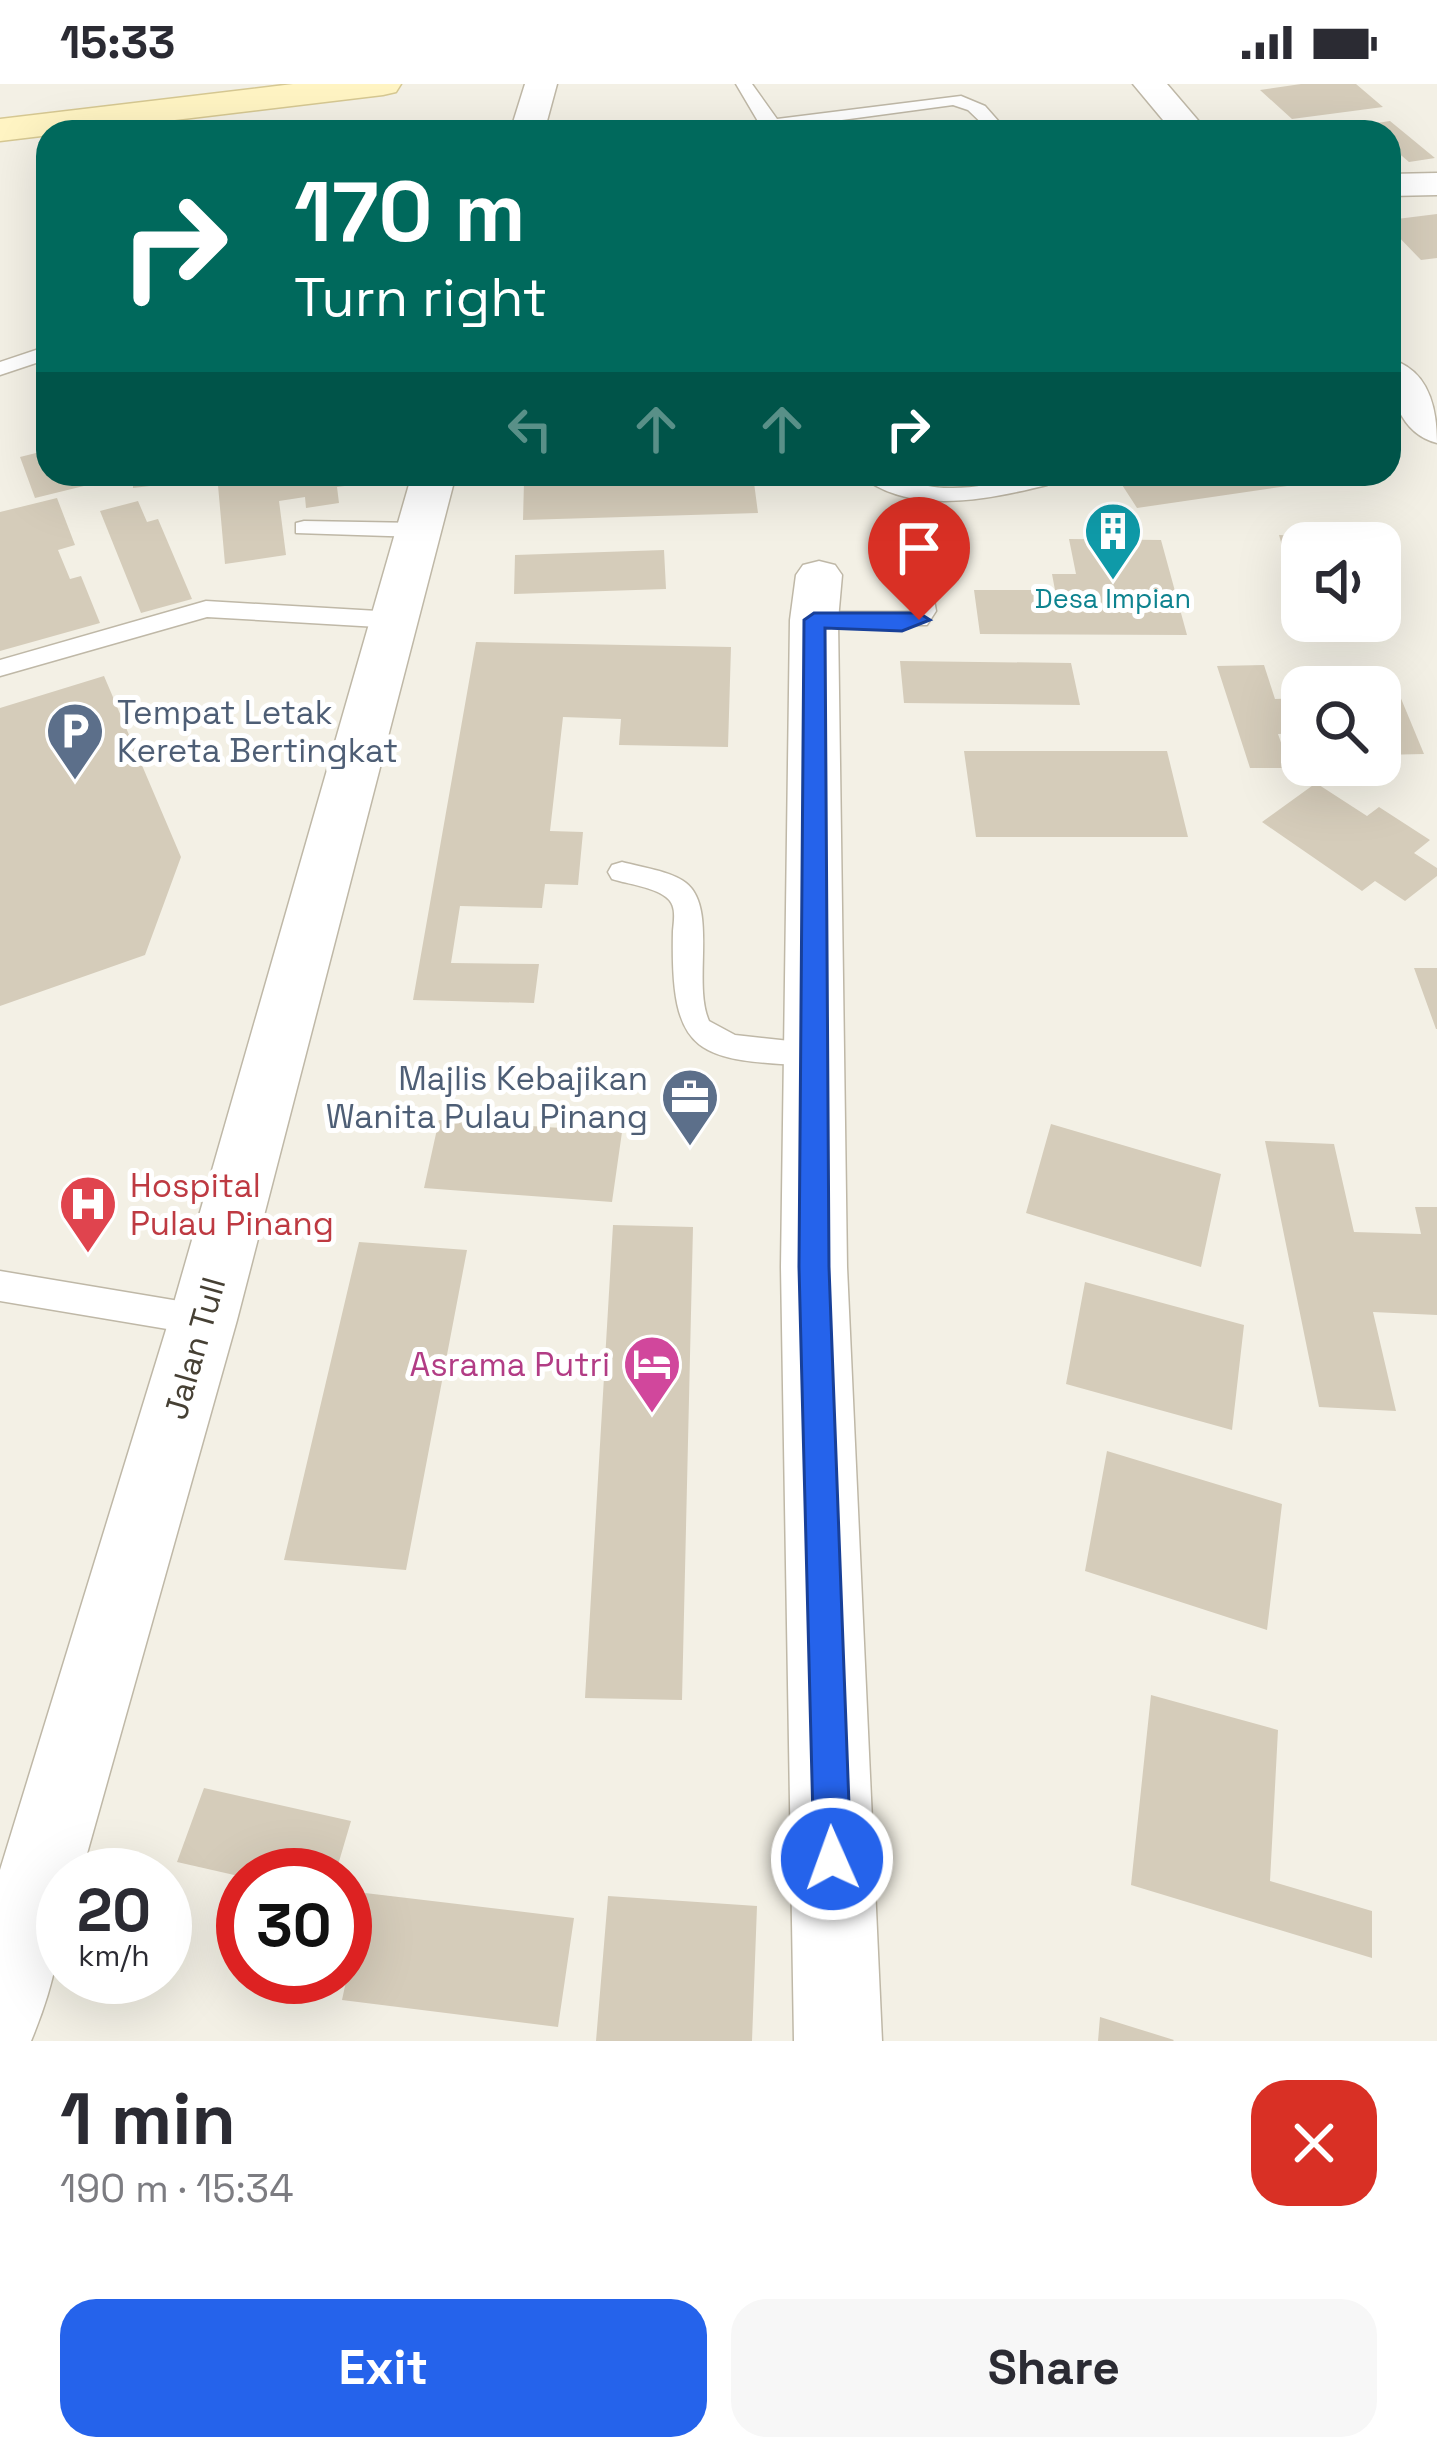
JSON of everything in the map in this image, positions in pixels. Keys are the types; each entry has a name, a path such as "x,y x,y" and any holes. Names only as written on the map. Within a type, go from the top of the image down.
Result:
{"main road":[{"path":"167,120 263,91 382,84"},
{"path":"0,130 36,128"}],"street":[{"path":"530,120 541,84"},
{"path":"1149,84 1180,120"},
{"path":"1401,185 1437,184"},
{"path":"1401,386 1437,430"},
{"name":"Jalan Tull","path":"0,2011 203,1320 426,502"},
{"path":"817,598 814,1267 838,2041"}],"lane":[{"path":"744,84 767,120"},
{"path":"804,120 952,100 968,101 990,120"},
{"path":"5,368 36,359"},
{"path":"898,486 950,499 1011,486"},
{"path":"304,528 426,502"},
{"path":"817,598 902,624 919,620 924,611 914,548"},
{"path":"0,668 206,609 395,620"},
{"path":"622,872 674,890 688,906 686,1013 703,1038 738,1051 816,1054"},
{"path":"0,1286 203,1320"}],"building":[{"path":"1356,84 1383,107 1292,119 1260,90"},
{"path":"1401,130 1435,158 1409,162 1401,155"},
{"path":"1437,214 1437,258 1421,260 1401,239 1401,218"},
{"path":"36,453 36,486 84,486 35,498 20,457"},
{"path":"218,486 344,486 337,487 339,503 306,508 305,497 279,501 286,555 225,564"},
{"path":"524,486 754,486 758,513 523,520"},
{"path":"1123,486 1287,486 1137,508"},
{"path":"57,498 75,545 58,550 70,579 81,576 100,623 0,651 0,512"},
{"path":"138,501 147,522 158,519 192,599 141,613 100,511"},
{"name":"Desa Impian","path":"1069,539 1161,540 1187,635 980,634 974,590 1055,590 1052,574 1076,574"},
{"path":"664,550 666,589 514,594 515,555"},
{"path":"476,642 731,647 728,747 619,745 621,719 563,717 550,831 583,832 578,885 545,884 542,908 460,906 451,963 539,964 534,1003 413,1000"},
{"path":"900,661 1071,663 1080,705 904,703"},
{"path":"1264,665 1275,699 1281,699 1281,768 1250,768 1217,666"},
{"name":"Tempat Letak Kereta Bertingkat","path":"104,676 181,857 145,955 0,1006 0,708"},
{"path":"1401,698 1424,754 1401,755"},
{"path":"964,751 1167,751 1188,837 976,837"},
{"path":"1312,786 1321,786 1367,816 1379,807 1430,840 1414,853 1437,868 1437,876 1405,901 1375,881 1362,891 1262,822"},
{"path":"1414,968 1437,968 1437,1029 1436,1029"},
{"path":"439,1120 622,1132 612,1202 424,1188"},
{"path":"1051,1124 1221,1174 1201,1267 1026,1213"},
{"path":"1265,1141 1334,1144 1354,1232 1421,1234 1415,1207 1437,1207 1437,1315 1373,1312 1396,1411 1319,1407"},
{"path":"613,1225 693,1227 682,1700 585,1698"},
{"path":"359,1242 467,1250 406,1570 284,1560"},
{"path":"1085,1282 1244,1325 1232,1430 1066,1384"},
{"path":"1107,1451 1282,1504 1267,1630 1085,1571"},
{"path":"1151,1695 1278,1730 1270,1881 1372,1911 1372,1958 1131,1885"},
{"path":"204,1788 351,1821 343,1848 216,1848 216,1871 192,1865 192,1848 182,1848"},
{"path":"372,1894 574,1918 558,2027 372,2004"},
{"path":"608,1896 757,1906 752,2041 596,2041"},
{"path":"1100,2017 1174,2040 1098,2041"}],"place":[{"name":"Desa Impian","path":"1113,582"},
{"name":"Tempat Letak Kereta Bertingkat","path":"75,782"},
{"name":"Majlis Kebajikan Wanita Pulau Pinang","path":"690,1148"},
{"name":"Hospital Pulau Pinang","path":"88,1255"},
{"name":"Asrama Putri","path":"652,1415"}],"route":[{"path":"832,1859 814,1267 814,620 902,624 919,620"}]}
